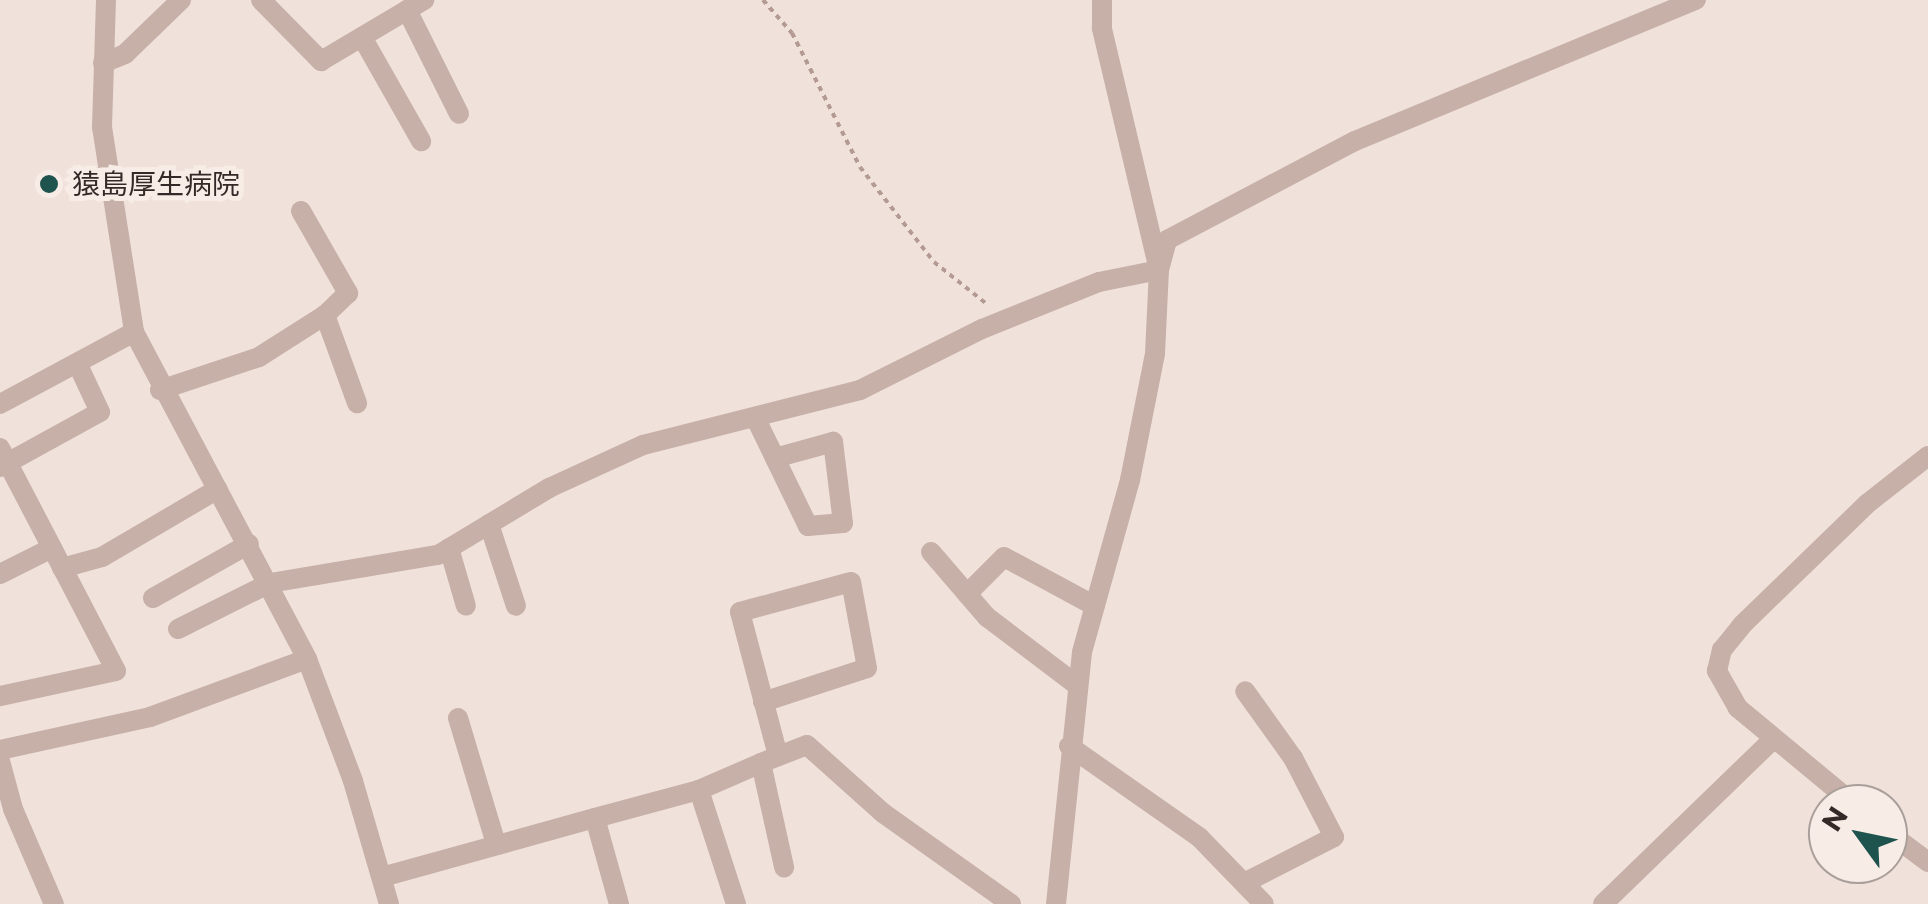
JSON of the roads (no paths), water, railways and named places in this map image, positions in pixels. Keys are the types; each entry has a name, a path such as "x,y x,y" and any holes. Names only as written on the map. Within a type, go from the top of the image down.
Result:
{"street":[{"path":"106,0 107,180 134,332 160,390 249,544 307,659 389,904"},
{"path":"104,63 125,54 181,0"},
{"path":"260,0 322,61 416,5 458,114"},
{"path":"1102,0 1102,28 1160,270"},
{"path":"1056,904 1068,746 1077,685 1155,354 1160,270 1168,240 1355,140 1696,0"},
{"path":"362,37 421,141"},
{"path":"160,390 259,357 325,315 348,293 301,211"},
{"path":"178,629 270,583 449,548 643,445 860,390 1007,320 1100,282 1160,270"},
{"path":"325,315 356,403"},
{"path":"0,404 134,332"},
{"path":"0,696 116,670 2,459 100,412 77,363"},
{"path":"756,419 808,526 843,523 832,442 775,458"},
{"path":"1829,784 1773,739 1724,690 1717,671 1722,650 1868,502 1928,456"},
{"path":"62,568 102,557 218,489"},
{"path":"489,524 516,606"},
{"path":"152,598 249,544"},
{"path":"0,574 52,548"},
{"path":"449,548 466,606"},
{"path":"931,552 967,594 1077,685"},
{"path":"967,594 1004,557 1095,606"},
{"path":"764,702 868,668 850,582 740,612 764,702 784,868"},
{"path":"0,750 150,717 307,659"},
{"path":"1244,883 1334,837 1294,758 1246,691"},
{"path":"458,718 496,844"},
{"path":"1604,904 1773,739"},
{"path":"382,877 699,790 806,744 883,812 1010,904"},
{"path":"1068,746 1199,837 1264,904"},
{"path":"0,761 12,809 54,904"},
{"path":"699,790 736,904"},
{"path":"596,818 620,904"}],"place":[{"name":"猿島厚生病院","path":"49,184"}]}
